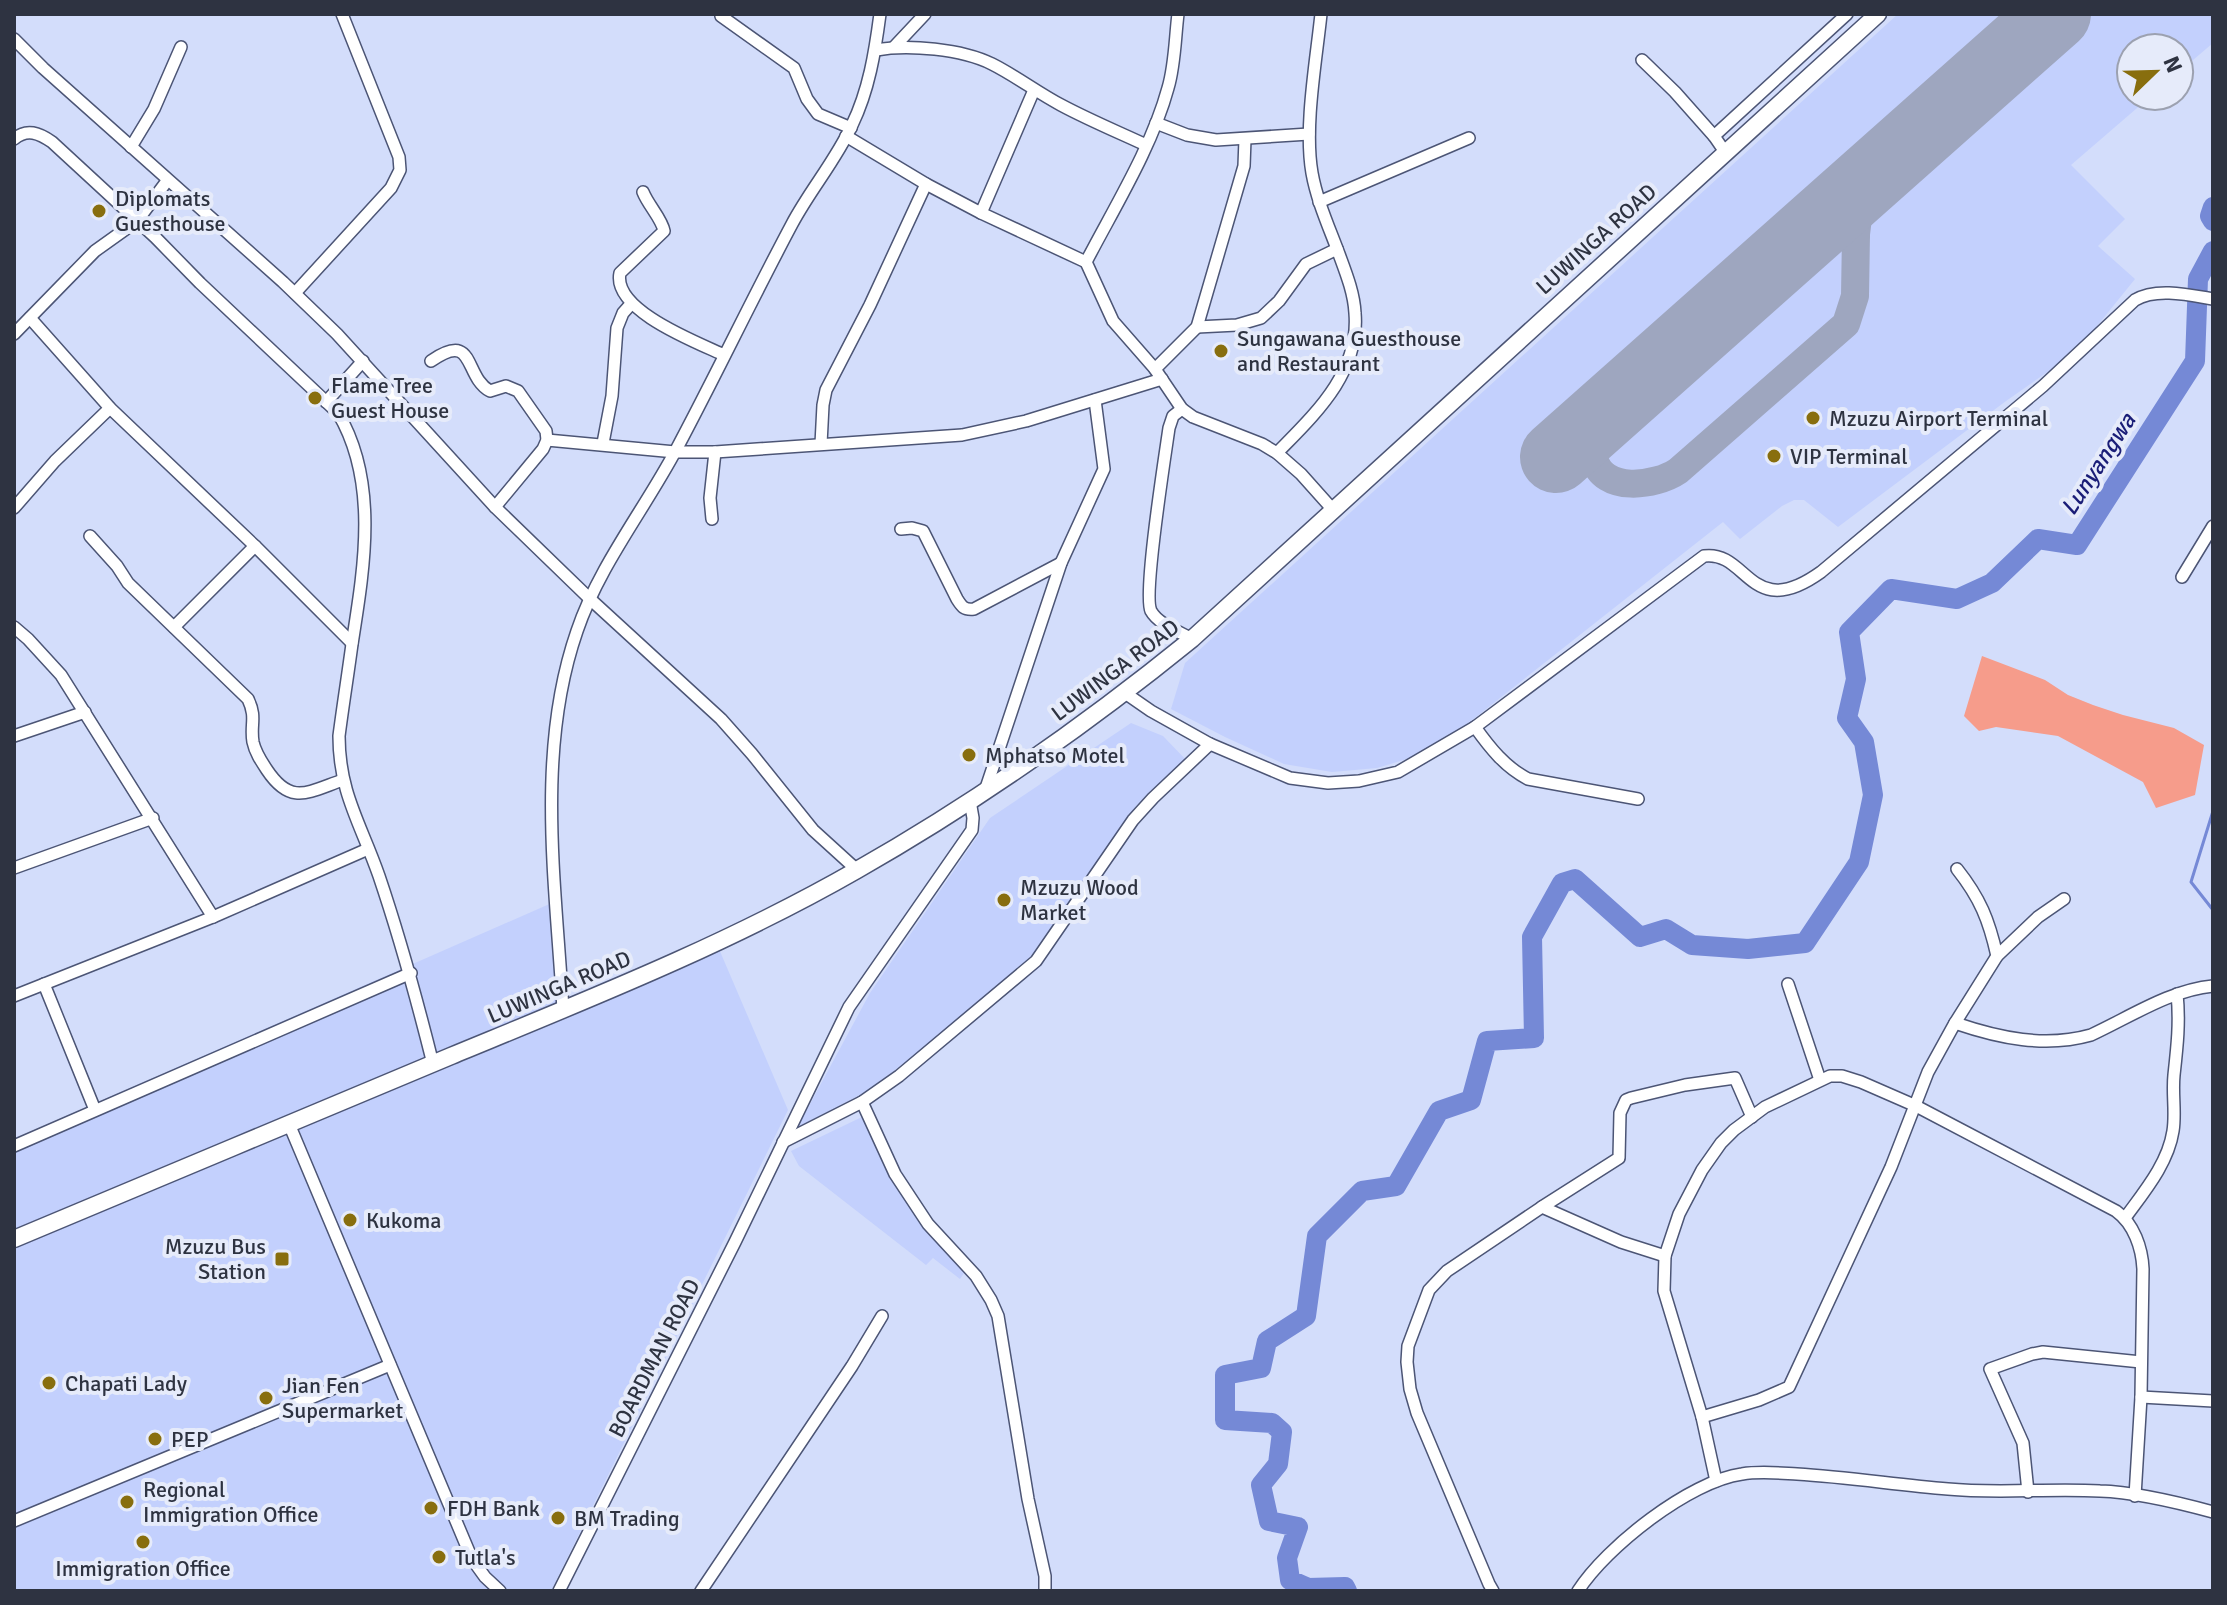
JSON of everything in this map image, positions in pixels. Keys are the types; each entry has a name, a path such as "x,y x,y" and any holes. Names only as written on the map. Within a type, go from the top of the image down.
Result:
{"highway":[{"name":"LUWINGA ROAD","path":"14,1239 722,941 857,870 978,796 1125,693 1192,639 1878,14"}],"street":[{"path":"295,293 391,188 400,170 394,142 342,14"},
{"path":"563,1010 553,843 554,732 569,657 589,598 675,452 793,222 861,106 876,50 880,14"},
{"path":"894,47 925,14"},
{"path":"1086,262 1156,123 1169,86 1178,14"},
{"path":"1277,453 1323,404 1342,376 1350,353 1355,314 1348,280 1319,202 1312,171 1309,134 1321,14"},
{"path":"1714,136 1847,14"},
{"path":"721,16 794,68 807,99 818,114 926,184 1086,262 1113,321 1158,374 1182,409 1193,417 1277,453 1334,511"},
{"path":"14,39 167,181 295,293 363,361 495,507 721,719 813,830 857,870"},
{"path":"131,147 154,109 181,47"},
{"path":"876,50 894,47 969,56 989,63 1065,108 1146,145"},
{"path":"1642,60 1675,92 1725,152"},
{"path":"981,213 1034,90"},
{"path":"1156,123 1187,135 1216,140 1309,134"},
{"path":"14,139 30,132 52,142 338,413 347,429 361,476 365,536 363,582 339,736 339,759 346,793 411,973 433,1064"},
{"path":"1319,202 1469,138"},
{"path":"547,440 675,452 715,452 962,435 1026,421 1095,400 1158,374 1197,327 1244,166 1245,139"},
{"path":"14,334 95,251 137,221 167,181"},
{"path":"821,444 826,390 870,305 926,184"},
{"path":"643,192 663,224 664,231 620,273 620,284 631,304 689,339 724,355"},
{"path":"1197,327 1237,325 1261,318 1279,301 1306,264 1337,249"},
{"path":"1125,693 1210,744 1290,778 1328,783 1359,781 1398,772 1475,727 1704,556 1719,557 1756,584 1771,590 1783,590 1812,578 2043,386 2135,300 2158,293 2208,298"},
{"path":"603,443 612,396 617,328 631,304"},
{"path":"30,318 110,408 352,643"},
{"path":"431,361 448,350 458,350 484,388 490,391 506,386 518,391 546,431 547,440 543,449 495,507"},
{"path":"326,402 363,361"},
{"name":"BOARDMAN ROAD","path":"559,1591 735,1242 849,1007 972,830 978,796 1061,563 1104,469 1095,400"},
{"path":"14,508 55,461 110,408"},
{"path":"1182,409 1173,416 1169,428 1149,603 1158,619 1192,639"},
{"path":"712,519 710,498 715,452"},
{"path":"2182,577 2213,526"},
{"path":"901,529 923,531 957,599 967,610 1061,563"},
{"path":"90,536 105,550 128,583 248,699 255,717 254,747 273,779 287,792 298,794 343,780"},
{"path":"174,627 255,546"},
{"path":"14,627 61,675 213,917"},
{"path":"14,736 85,712"},
{"path":"1475,727 1511,771 1528,779 1638,799"},
{"path":"783,1142 862,1102 899,1076 1036,961 1133,820 1210,744"},
{"path":"14,868 153,818"},
{"path":"14,996 213,917 368,849"},
{"path":"1957,869 1975,892 1983,909 1991,927 1997,956"},
{"path":"1702,1417 1759,1400 1789,1387 1891,1167 1928,1072 1955,1023 1997,956 2038,917 2064,899"},
{"path":"14,1146 411,973"},
{"path":"44,984 95,1110"},
{"path":"1788,984 1820,1080"},
{"path":"1955,1023 1999,1037 2020,1040 2081,1038 2177,994 2213,986"},
{"path":"2125,1218 2153,1180 2173,1132 2173,1083 2179,1026 2177,994"},
{"path":"1716,1481 1702,1417 1664,1291 1665,1256 1679,1214 1702,1170 1721,1143 1765,1107 1820,1080 1842,1076 1916,1106 2125,1218 2143,1261 2141,1397 2135,1496"},
{"path":"1493,1591 1417,1413 1408,1375 1408,1346 1429,1290 1447,1271 1619,1158 1620,1113 1626,1100 1731,1077 1738,1082 1752,1117"},
{"path":"862,1102 895,1174 928,1224 976,1276 998,1316 1028,1499 1045,1576 1045,1591"},
{"path":"289,1124 472,1559 500,1591"},
{"path":"1542,1207 1621,1242 1665,1256"},
{"path":"701,1591 852,1366 882,1316"},
{"path":"2028,1492 2023,1443 1990,1369 2043,1352 2141,1362"},
{"path":"14,1521 390,1365"},
{"path":"2141,1397 2213,1401"},
{"path":"1578,1591 1608,1553 1646,1522 1702,1487 1742,1474 1822,1475 1952,1490 2103,1491 2213,1512"}],"shaded area":[{"path":"1898,14 2213,14 2213,43 2195,58 2195,32 2115,32 2115,112 2132,112 2071,165 2125,219 2098,246 2135,279 2076,352 1838,527 1804,500 1794,500 1782,506 1740,539 1723,522 1457,732 1407,759 1377,768 1332,772 1284,764 1171,709 1185,663"},
{"path":"1982,656 2045,680 2068,695 2093,705 2174,728 2204,745 2195,795 2156,808 2143,782 2058,736 1996,727 1979,731 1964,716"},
{"name":"Mzuzu Wood Market","path":"1131,723 1163,736 1188,762 1136,806 1035,957 873,1088 797,1128 870,993 990,818"},
{"path":"554,902 567,1015 719,949 788,1110 551,1591 14,1591 14,1139"},
{"path":"864,1116 881,1159 911,1208 968,1267 960,1279 933,1258 926,1265 799,1166 791,1151"}],"waterway":[{"name":"Lunyangwa","path":"2213,207 2210,216 2213,221"},
{"name":"Lunyangwa","path":"1347,1591 1345,1587 1308,1588 1290,1580 1287,1558 1298,1527 1269,1521 1261,1485 1278,1464 1282,1432 1272,1423 1225,1420 1225,1375 1261,1368 1267,1341 1306,1316 1317,1236 1362,1191 1396,1186 1439,1111 1471,1100 1487,1041 1534,1038 1532,937 1562,883 1575,879 1640,937 1666,929 1692,945 1748,949 1805,943 1859,862 1873,795 1864,742 1847,718 1856,679 1849,632 1891,589 1957,599 1992,583 2038,539 2077,545 2195,361 2198,279 2213,251"},
{"path":"2213,811 2191,882 2213,910"}],"taxiway":[{"path":"1598,419 1593,453 1599,470 1607,477 1631,484 1668,476 1678,471 1846,324 1855,296 1856,234 1862,185"},
{"path":"1811,230 1834,227 1856,234"}],"runway":[{"path":"1556,457 2055,14"}],"place":[{"name":"Diplomats Guesthouse","path":"99,211"},
{"name":"Sungawana Guesthouse and Restaurant","path":"1221,351"},
{"name":"Flame Tree Guest House","path":"315,398"},
{"name":"Mzuzu Airport Terminal","path":"1813,418"},
{"name":"VIP Terminal","path":"1774,456"},
{"name":"Mphatso Motel","path":"969,755"},
{"name":"Mzuzu Wood Market","path":"1004,900"},
{"name":"Kukoma","path":"350,1220"},
{"name":"Mzuzu Bus Station","path":"282,1259"},
{"name":"Chapati Lady","path":"49,1383"},
{"name":"Jian Fen Supermarket","path":"266,1398"},
{"name":"PEP","path":"155,1439"},
{"name":"Regional Immigration Office","path":"127,1502"},
{"name":"FDH Bank","path":"431,1508"},
{"name":"BM Trading","path":"558,1518"},
{"name":"Immigration Office","path":"143,1542"},
{"name":"Tutla's","path":"439,1557"}]}
